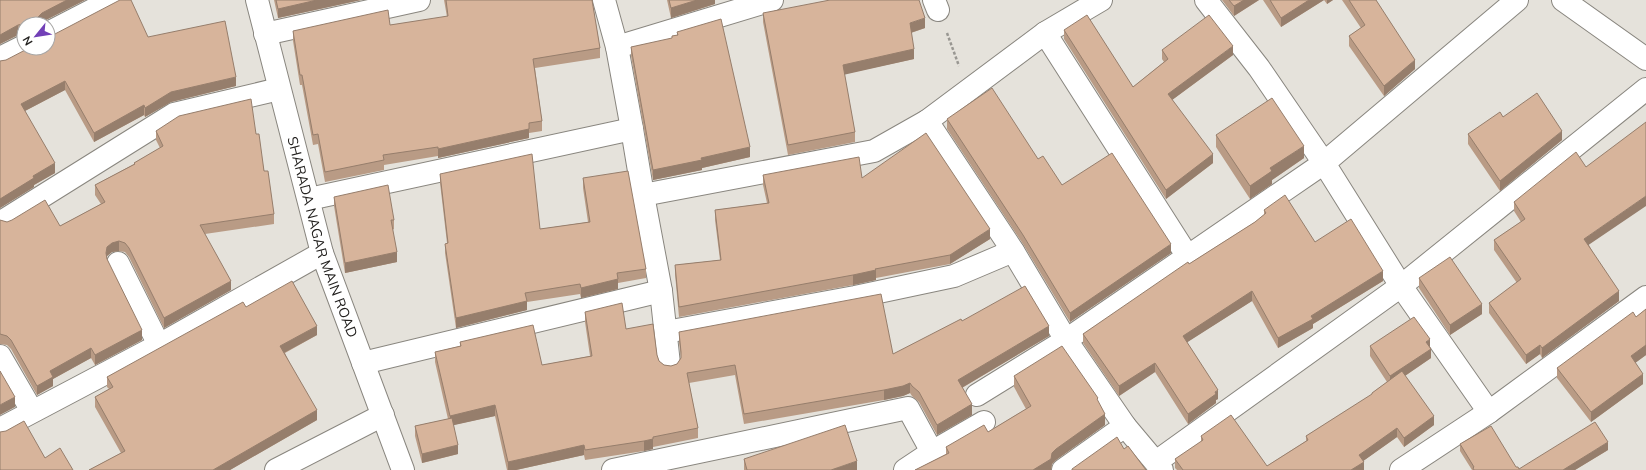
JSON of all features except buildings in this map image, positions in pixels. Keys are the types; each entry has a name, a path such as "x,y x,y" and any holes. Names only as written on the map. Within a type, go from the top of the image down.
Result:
{"street":[{"path":"56,29 112,0"},
{"name":"SHARADA NAGAR MAIN ROAD","path":"257,0 322,253 403,470"},
{"path":"265,34 419,0"},
{"path":"604,0 617,46 661,291 669,364"},
{"path":"617,46 772,0"},
{"path":"643,195 874,151 928,121 1045,33 1101,0"},
{"path":"1206,0 1259,68 1324,163 1401,286 1489,412"},
{"path":"977,395 1066,340 1324,163 1517,0"},
{"path":"1563,0 1646,59"},
{"path":"1045,33 1188,257"},
{"path":"0,58 16,50"},
{"path":"6,218 174,114 279,89"},
{"path":"928,121 1013,251 1066,340 1125,426 1159,466 1401,286 1646,89"},
{"path":"308,199 632,129"},
{"path":"666,332 855,297 954,276 1013,251"},
{"path":"0,429 159,345 322,253"},
{"path":"118,263 159,345"},
{"path":"363,363 661,291"},
{"path":"1401,470 1489,412 1646,297"},
{"path":"0,356 32,411"},
{"path":"613,470 908,408 932,452"},
{"path":"276,470 383,415"},
{"path":"905,470 932,452 984,422"},
{"path":"1063,470 1125,426"}],"path":[{"path":"936,5 968,90"}]}
